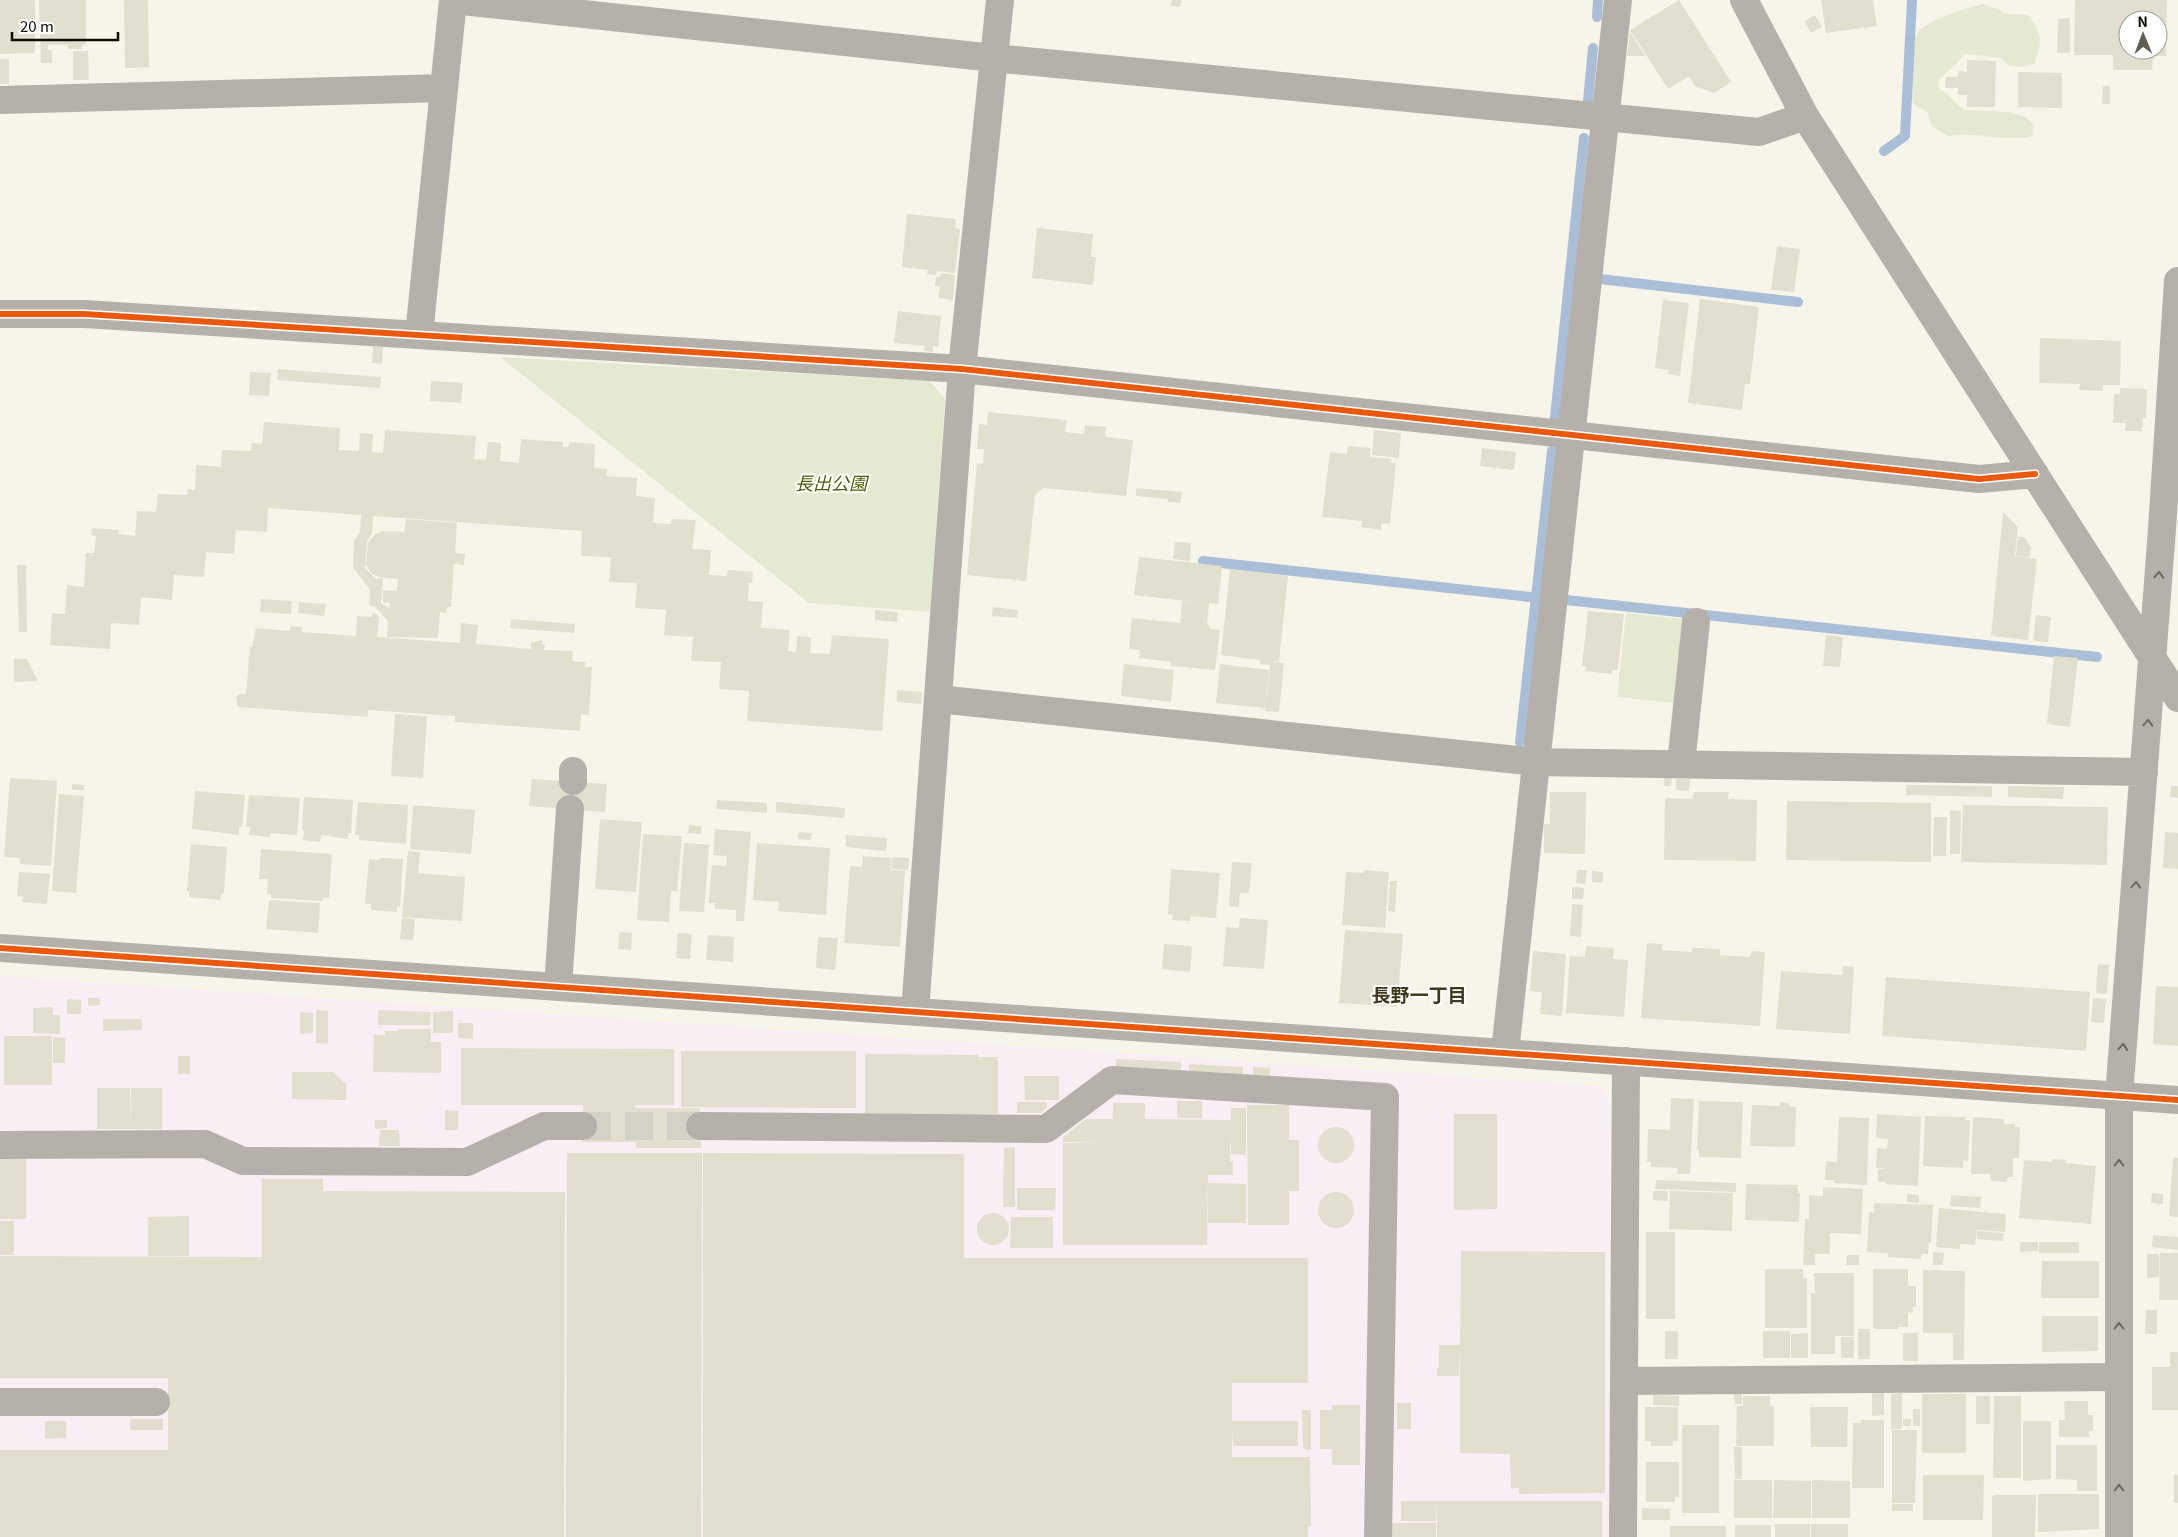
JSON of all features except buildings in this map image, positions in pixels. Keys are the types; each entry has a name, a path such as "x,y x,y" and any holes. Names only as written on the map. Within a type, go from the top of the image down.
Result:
{"street":[{"path":"419,335 453,0 994,58 1759,132 1805,116"},
{"path":"915,1012 962,369 1000,0"},
{"path":"1505,1052 1618,0"},
{"path":"1744,0 1805,116 2178,698"},
{"path":"0,100 444,88"},
{"path":"2120,1537 2119,1096 2153,659 2167,609 2178,281"},
{"path":"0,314 84,314 962,369 1979,479 2035,474"},
{"path":"1681,764 1696,622"},
{"path":"938,699 1536,762 2144,772"},
{"path":"558,987 570,809"},
{"path":"0,948 2178,1100"},
{"path":"1623,1537 1626,1061"},
{"path":"700,1126 1046,1129 1112,1080 1385,1097 1378,1537"},
{"path":"0,1145 205,1144 243,1161 467,1162 544,1126 582,1126"},
{"path":"1624,1381 2119,1377"},
{"path":"0,1402 156,1402"}],"shaded area":[{"path":"0,976 1600,1086 1609,1098 1609,1537 0,1537"}],"green space":[{"path":"1984,4 2003,13 2028,15 2036,27 2040,38 2039,50 2034,64 2021,67 2007,65 2002,58 1964,54 1938,82 1939,89 1965,110 2009,112 2026,117 2034,126 2033,136 2012,138 1969,135 1948,136 1932,126 1927,112 1913,104 1911,88 1912,54 1913,44 1920,30 1941,17"},
{"name":"長出公園","path":"500,357 930,381 945,399 930,612 809,603"},
{"path":"1626,613 1691,620 1682,704 1617,697"}],"waterway":[{"path":"1597,17 1598,0"},
{"path":"1884,151 1905,136 1912,0"},
{"path":"1588,101 1593,48"},
{"path":"1555,417 1584,138"},
{"path":"1600,279 1798,302"},
{"path":"1520,742 1552,451"},
{"path":"1203,561 1539,598"},
{"path":"1566,600 2097,657"}],"tunnel":[{"path":"583,1126 700,1126"}],"cycle path":[{"path":"0,314 84,314 962,369 1979,479 2035,474"},
{"path":"0,948 2178,1100"}],"district":[{"name":"長野一丁目","path":"1419,995"}]}
